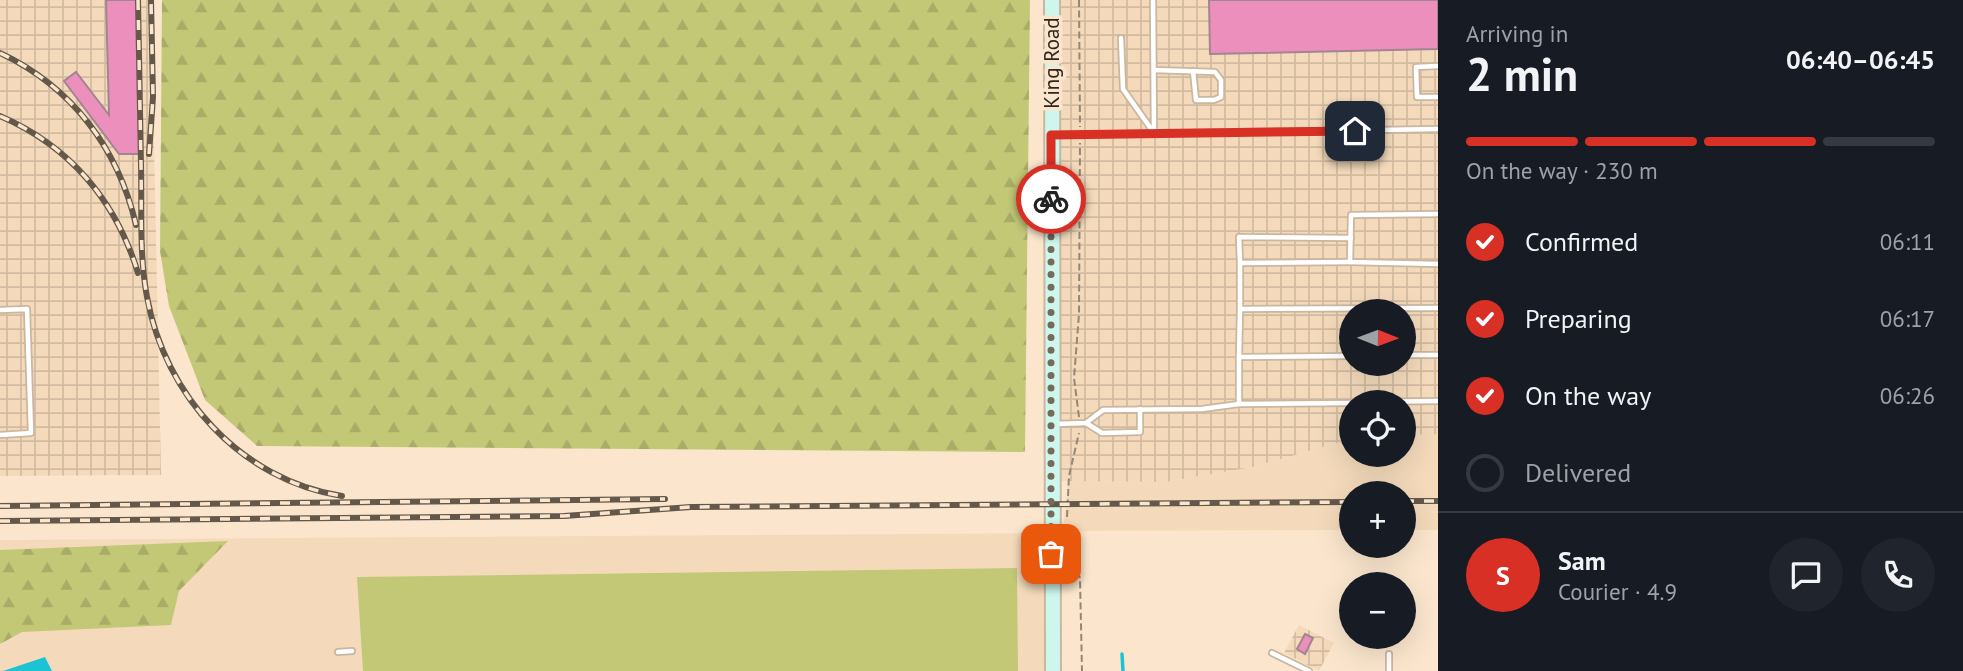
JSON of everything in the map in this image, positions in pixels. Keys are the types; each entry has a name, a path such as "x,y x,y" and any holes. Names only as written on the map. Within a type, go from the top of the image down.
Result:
{"main road":[{"name":"King Road","path":"1052,0 1053,671"}],"lane":[{"path":"1153,0 1154,134"},
{"path":"1121,38 1123,89 1154,134"},
{"path":"1438,66 1416,67 1417,97 1438,97"},
{"path":"1154,70 1193,71 1215,72 1221,80 1221,97 1196,100 1193,71"},
{"path":"1051,135 1438,129"},
{"path":"1350,262 1352,215 1438,214"},
{"path":"1239,404 1239,237 1351,238"},
{"path":"1240,263 1438,264"},
{"path":"1240,309 1438,308"},
{"path":"0,310 27,309 32,433 0,435"},
{"path":"1416,355 1438,355"},
{"path":"1239,357 1339,356"},
{"path":"1416,401 1438,401"},
{"path":"1086,423 1103,410 1339,403"},
{"path":"1051,424 1086,423 1102,432 1140,432 1140,410"},
{"path":"338,652 352,651"},
{"path":"1272,653 1309,671"},
{"path":"1389,654 1389,671"}],"path":[{"path":"1063,523 1079,423 1074,378 1079,314 1079,0"},
{"path":"1063,531 1080,578 1082,671"}],"shaded area":[{"path":"0,0 151,0 161,475 0,476"},
{"path":"1059,0 1438,0 1438,434 1416,435 1416,390 1339,390 1339,442 1253,467 1165,482 1059,481"},
{"path":"1416,408 1438,408 1438,530 1416,530 1416,481 1339,481 1339,530 1063,531 1068,481 1165,482 1253,467 1339,442 1339,467 1416,467"},
{"path":"1044,533 1044,671 0,671 0,540"},
{"path":"1299,625 1334,643 1319,671 1284,653"}],"green space":[{"path":"162,0 1030,0 1025,452 257,446 205,400 169,306 160,251"},
{"path":"228,541 179,591 171,625 22,632 0,644 0,550"},
{"path":"1017,568 1018,671 363,671 357,577"}],"water":[{"path":"45,657 52,671 3,671"}],"building":[{"path":"106,0 137,0 140,154 119,154 64,81 76,72 109,115"},
{"path":"1209,0 1438,0 1438,49 1210,54"},
{"path":"1305,634 1313,638 1305,654 1297,649"}],"waterway":[{"path":"1122,654 1123,671"}],"railway":[{"path":"138,0 142,248 144,281 156,333 171,368 190,399 213,428 241,452 271,472 305,487 342,496"},
{"path":"149,154 153,97 151,0"},
{"path":"0,53 49,83 88,123 117,170 136,225"},
{"path":"0,116 48,143 87,179 117,222 138,273"},
{"path":"0,506 665,499"},
{"path":"1416,501 1438,501"},
{"path":"0,521 564,516 691,507 1339,502"}],"way so far":[{"path":"1051,199 1051,554"}],"route":[{"path":"1051,199 1051,135 1355,131"}]}
